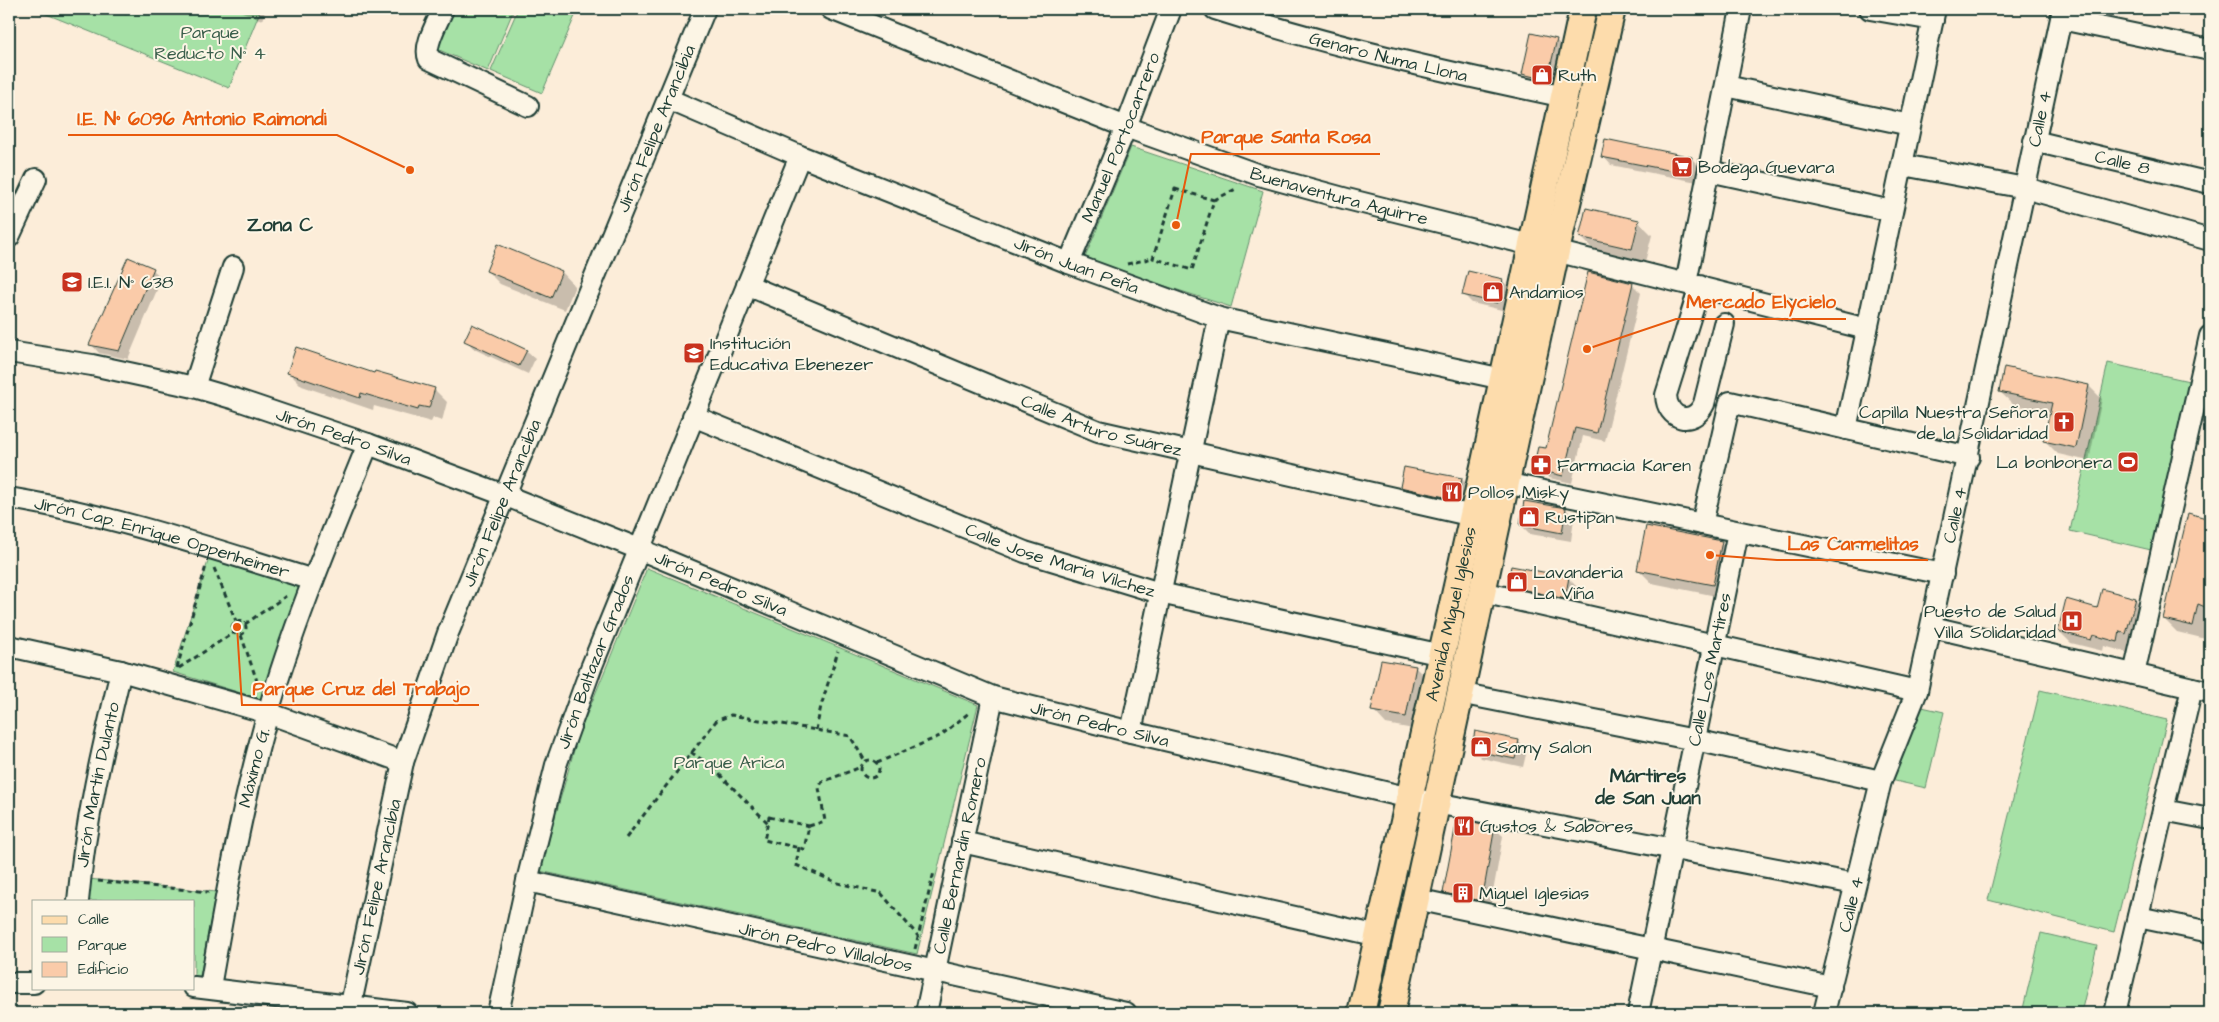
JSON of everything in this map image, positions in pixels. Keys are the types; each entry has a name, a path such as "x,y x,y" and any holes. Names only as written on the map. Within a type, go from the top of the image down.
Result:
{"main road":[{"name":"Avenida Miguel Iglesias","path":"1397,1012 1416,899 1505,483 1544,248 1565,97 1584,9"},
{"name":"Avenida Miguel Iglesias","path":"1361,1013 1503,379 1544,248 1612,9"}],"street":[{"path":"443,9 428,46 427,53 429,59 528,106"},
{"name":"Jirón Felipe Arancibia","path":"349,1009 403,762 448,633 705,9"},
{"name":"Buenaventura Aguirre","path":"831,9 1126,127 1264,177 1867,329"},
{"name":"Manuel Portocarrero","path":"1069,263 1126,127 1171,9"},
{"name":"Genaro Numa Llona","path":"1215,9 1288,33 1404,63 1565,97"},
{"path":"1724,324 1704,404 1700,412 1691,417 1681,418 1672,412 1667,405 1666,395 1693,284 1709,171 1741,9"},
{"path":"1846,429 1934,15 1870,9"},
{"path":"2062,14 2210,50"},
{"name":"Calle 4","path":"1824,1013 1880,781 1917,691 1969,457 2062,14"},
{"path":"1726,86 1910,124"},
{"name":"Jirón Juan Peña","path":"668,99 800,156 1069,263 1219,318 1503,379"},
{"name":"Calle 8","path":"2034,142 2210,183"},
{"name":"Jirón Baltazar Grados","path":"498,1013 527,881 556,765 591,668 800,156"},
{"path":"1903,165 2025,188 2210,240"},
{"path":"1709,171 1892,211"},
{"path":"9,236 36,179"},
{"path":"194,387 233,267"},
{"name":"Calle Arturo Suárez","path":"747,285 1098,431 1473,516"},
{"path":"1131,732 1219,318"},
{"path":"2134,674 2210,336"},
{"name":"Jirón Pedro Silva","path":"9,352 92,365 194,387 368,444 504,495 639,549 993,697 1131,732 1410,798 1855,884"},
{"path":"1702,524 1730,402 1969,457"},
{"name":"Calle Jose Maria Vilchez","path":"694,416 1025,552 1160,593 1442,655"},
{"name":"Máximo G.","path":"202,987 227,894 246,800 268,713 313,580 368,444"},
{"path":"1505,483 1943,574"},
{"name":"Jirón Cap. Enrique Oppenheimer","path":"9,498 128,523 210,552 313,580"},
{"name":"Calle Los Martires","path":"1638,1013 1738,532"},
{"path":"1482,592 1917,691"},
{"path":"1932,627 2201,690 2163,810 2115,1013"},
{"path":"9,646 121,671 268,713 403,762"},
{"name":"Jirón Martín Dulanto","path":"78,900 104,739 121,671"},
{"path":"1459,693 1695,740 1880,781"},
{"name":"Calle Bernardin Romero","path":"926,1013 993,697"},
{"path":"2163,810 2210,820"},
{"path":"962,842 1378,936"},
{"name":"Jirón Pedro Villalobos","path":"527,881 1126,1013"},
{"path":"1416,899 1831,987"},
{"path":"2138,917 2210,932"},
{"path":"9,983 32,983"},
{"path":"202,987 349,1009 407,1013"}],"path":[{"path":"114,9 128,14 130,9"},
{"path":"1153,258 1175,188 1214,200 1241,186 1232,183"},
{"path":"1121,265 1153,258 1192,270 1214,200"},
{"path":"210,552 236,621"},
{"path":"177,670 210,552"},
{"path":"245,624 300,586 313,580"},
{"path":"236,621 245,624"},
{"path":"233,633 232,624 236,621"},
{"path":"241,635 245,632 245,624"},
{"path":"177,670 233,633 241,635"},
{"path":"241,635 268,713"},
{"path":"816,730 821,706 838,651 830,647"},
{"path":"177,670 186,673"},
{"path":"877,763 940,736 975,708 972,718"},
{"path":"626,838 691,752 716,721 724,716 731,715 850,736 865,761"},
{"path":"691,752 712,767 768,823"},
{"path":"810,826 804,849 764,840 769,817 810,826 825,822 819,788 822,782 861,767 865,761 872,760 877,763"},
{"path":"861,767 864,775 872,777 878,772 877,763"},
{"path":"799,848 796,865 838,883 881,893 918,936"},
{"path":"905,949 915,951 935,870"},
{"path":"80,879 227,894"}],"green space":[{"name":"Parque Reducto N° 4","path":"34,9 261,9 229,88"},
{"path":"454,9 514,9 488,71 437,49"},
{"path":"518,9 578,9 542,93 491,71"},
{"path":"1131,147 1263,191 1231,307 1084,260"},
{"name":"La bonbonera","path":"2108,363 2189,381 2151,550 2070,531"},
{"path":"210,555 300,583 263,700 173,672"},
{"name":"Parque Arica","path":"647,568 978,705 917,954 540,871 578,736"},
{"path":"2040,690 2167,720 2114,932 1988,900"},
{"path":"1900,702 1944,712 1926,788 1882,778"},
{"path":"88,879 216,892 199,981 195,981 195,900 85,900"},
{"path":"2041,933 2097,946 2081,1013 2022,1013"}],"building":[{"path":"1531,33 1557,39 1547,80 1522,74"},
{"path":"1605,139 1692,157 1689,174 1601,157"},
{"path":"1586,208 1639,220 1632,249 1579,237"},
{"path":"497,244 562,271 551,298 486,271"},
{"path":"128,257 154,268 119,351 89,345"},
{"path":"1468,271 1503,279 1497,303 1462,295"},
{"path":"1588,272 1633,283 1597,433 1575,428 1563,476 1539,470 1534,464 1538,447 1546,448"},
{"path":"472,324 527,350 519,366 464,341"},
{"path":"296,347 374,373 375,371 435,388 429,408 419,406 418,410 361,393 360,398 287,373"},
{"name":"Capilla Nuestra Señora de la Solidaridad","path":"2004,367 2089,385 2076,448 2043,441 2052,403 1999,392"},
{"path":"1404,467 1462,478 1458,500 1400,487"},
{"path":"1524,501 1566,508 1562,533 1520,525"},
{"path":"2188,513 2210,519 2210,609 2198,604 2193,626 2163,619"},
{"path":"1646,526 1722,541 1713,585 1637,570"},
{"path":"1511,566 1569,577 1565,599 1507,586"},
{"path":"2102,589 2136,598 2126,634 2120,631 2118,642 2093,635 2091,640 2058,631 2066,599 2097,608"},
{"path":"1381,660 1416,666 1406,717 1371,711"},
{"path":"1475,731 1519,740 1515,759 1471,750"},
{"path":"1457,819 1495,826 1482,901 1443,893"}],"place":[{"name":"Ruth","path":"1542,75"},
{"name":"Bodega Guevara","path":"1682,167"},
{"name":"I.E. N° 6096 Antonio Raimondi","path":"410,170"},
{"name":"Parque Santa Rosa","path":"1176,225"},
{"name":"I.E.I. N° 638","path":"72,282"},
{"name":"Andamios","path":"1493,292"},
{"name":"Mercado Elycielo","path":"1587,349"},
{"name":"Institución Educativa Ebenezer","path":"694,353"},
{"name":"Capilla Nuestra Señora de la Solidaridad","path":"2064,422"},
{"name":"La bonbonera","path":"2128,462"},
{"name":"Farmacia Karen","path":"1541,465"},
{"name":"Pollos Misky","path":"1452,492"},
{"name":"Rustipan","path":"1529,517"},
{"name":"Las Carmelitas","path":"1710,555"},
{"name":"Lavanderia La Viña","path":"1517,582"},
{"name":"Puesto de Salud Villa Solidaridad","path":"2072,621"},
{"name":"Parque Cruz del Trabajo","path":"237,627"},
{"name":"Samy Salon","path":"1481,747"},
{"name":"Gustos & Sabores","path":"1464,826"},
{"name":"Miguel Iglesias","path":"1463,893"}],"district":[{"name":"Zona C","path":"280,225"},
{"name":"Mártires de San Juan","path":"1648,787"}]}
